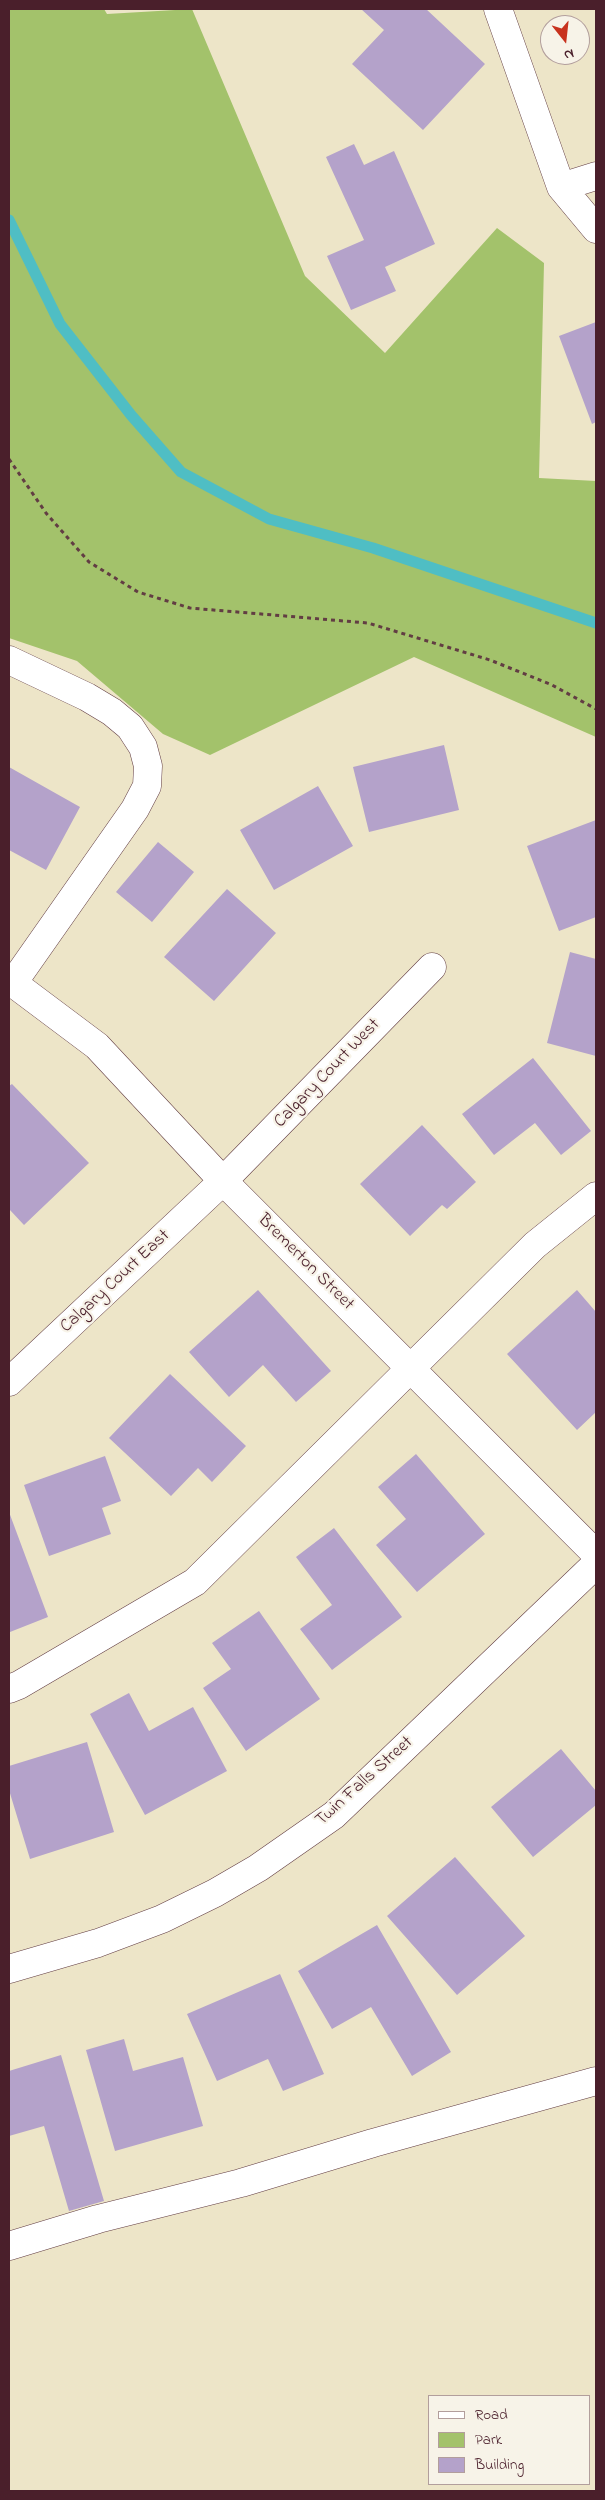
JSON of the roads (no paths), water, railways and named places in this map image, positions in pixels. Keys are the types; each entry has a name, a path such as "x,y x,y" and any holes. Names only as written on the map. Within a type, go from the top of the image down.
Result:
{"street":[{"path":"498,9 561,188 596,229"},
{"path":"561,188 596,176"},
{"path":"9,660 88,697 112,712 130,727 143,747 148,766 147,786 135,809 11,982"},
{"name":"Calgary Court West","path":"223,1181 432,967"},
{"name":"Bremerton Street","path":"11,982 97,1046 223,1181 596,1554"},
{"name":"Calgary Court East","path":"9,1382 223,1181"},
{"path":"9,1689 20,1685 196,1582 536,1245 596,1196"},
{"name":"Twin Falls Street","path":"9,1969 98,1943 162,1919 258,1868 334,1815 596,1564"},
{"path":"9,2246 98,2220 242,2183 373,2143 596,2081"}],"waterway":[{"path":"9,220 60,324 131,415 181,472 269,519 373,548 596,623"}]}
